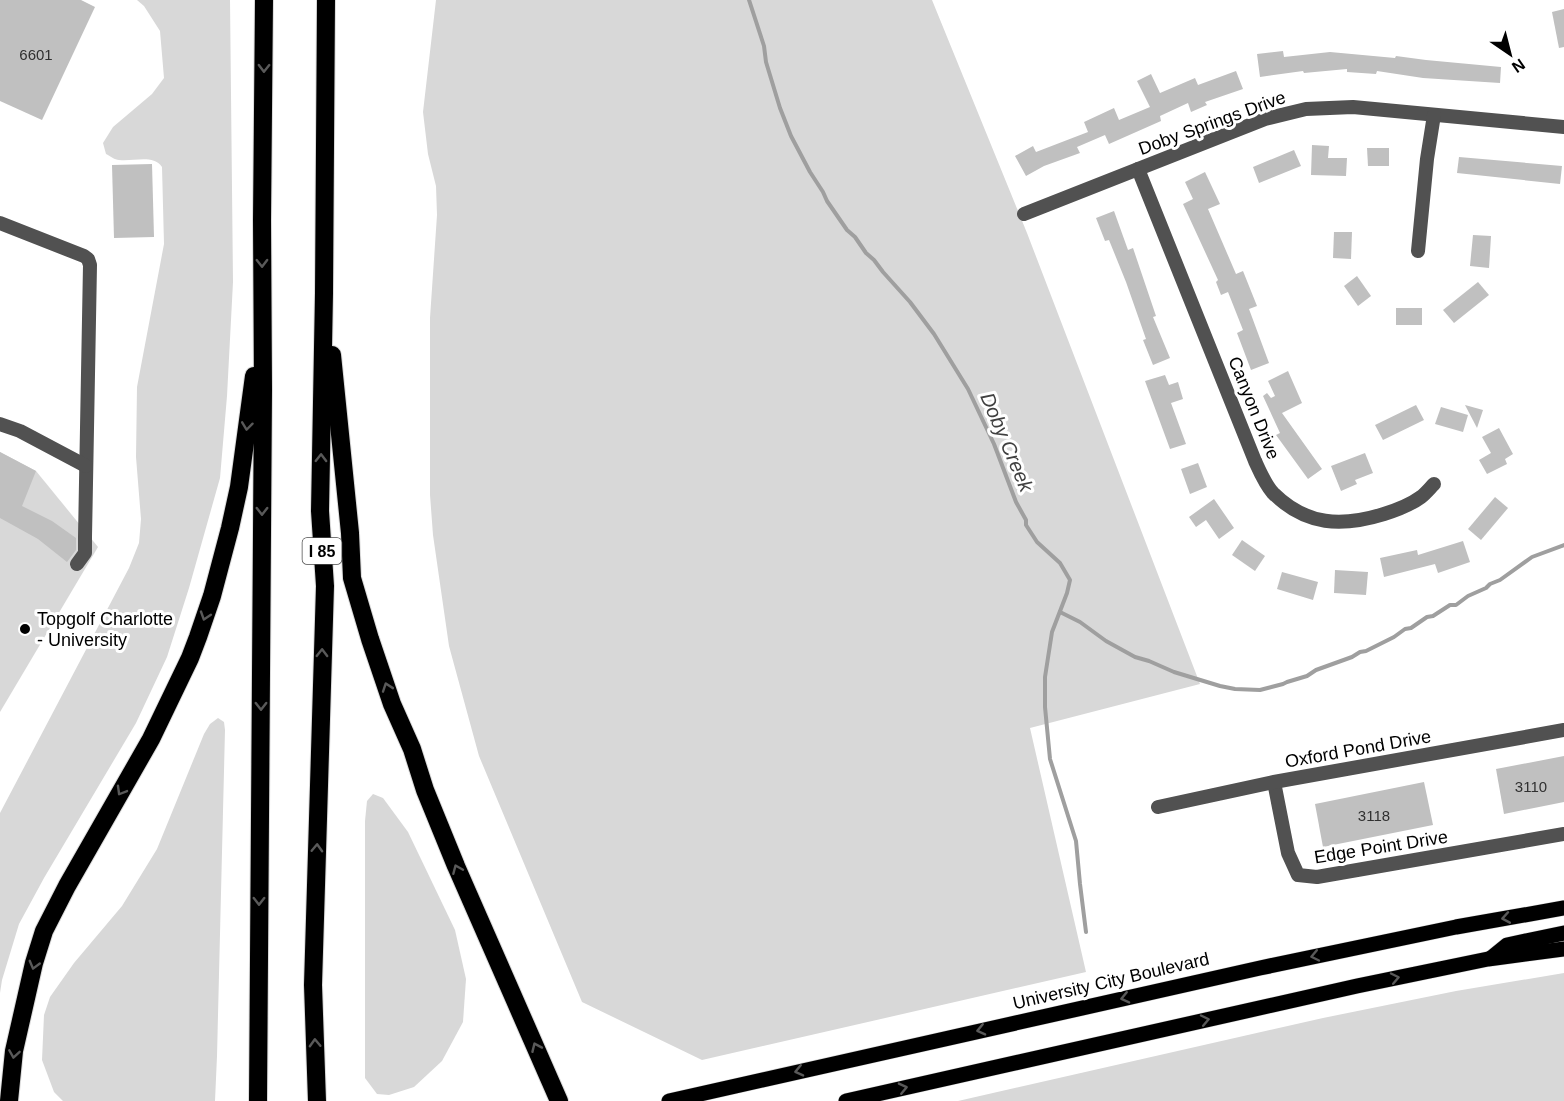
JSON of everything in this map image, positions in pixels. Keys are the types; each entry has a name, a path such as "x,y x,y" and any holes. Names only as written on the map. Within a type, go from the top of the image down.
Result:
{"highway":[{"path":"258,1101 263,306 261,220 264,0"},
{"name":"I 85","path":"317,1101 312,985 325,586 320,511 326,0"},
{"path":"324,293 335,379 350,533 352,578 392,704 412,749 425,790 456,867 559,1101"},
{"path":"9,1101 14,1051 34,963 44,931 67,886 151,739 190,658 212,596 239,486 263,306"}],"main road":[{"name":"University City Boulevard","path":"669,1101 1260,968 1456,927 1564,908"},
{"path":"1488,959 1507,945 1564,933"},
{"path":"846,1101 1357,986 1488,959 1564,949"}],"street":[{"name":"Doby Springs Drive","path":"1024,214 1265,119 1306,109 1353,107 1564,127"},
{"path":"1418,250 1434,115"},
{"name":"Canyon Drive","path":"1138,169 1255,461 1273,492 1287,505 1312,518 1340,523 1366,519 1404,507 1420,498 1434,484"},
{"path":"0,223 84,256 90,265 85,553 77,564"},
{"path":"0,424 20,431 86,466"},
{"name":"Oxford Pond Drive","path":"1158,807 1274,782 1564,730"},
{"name":"Edge Point Drive","path":"1274,782 1288,853 1298,875 1317,877 1564,834"}],"shaded area":[{"path":"137,0 230,0 233,282 220,478 167,657 136,723 19,924 0,993 0,813 129,568 139,543 141,519 136,457 137,387 164,244 162,167 148,160 116,159 106,154 103,143 113,127 152,94 164,78 160,31 144,6"},
{"path":"436,0 932,0 1027,233 1200,684 1030,728 1086,972 702,1060 582,1002 479,756 449,646 433,535 430,495 430,318 437,215 436,186 428,154 423,112"},
{"name":"Topgolf Charlotte - University","path":"0,452 36,471 98,547 0,712"},
{"path":"218,718 224,722 225,730 215,1101 63,1101 54,1092 42,1060 44,1015 50,997 74,963 122,906 157,849 204,734 210,724"},
{"path":"373,794 383,798 408,832 455,930 466,979 463,1022 442,1061 414,1087 389,1095 377,1094 365,1078 365,821 367,801"},
{"path":"1564,973 1564,1101 958,1101 1323,1018 1456,991"}],"building":[{"path":"0,0 81,0 95,7 42,120 0,101"},
{"path":"1564,9 1564,47 1559,48 1552,12"},
{"path":"1283,51 1284,57 1330,52 1501,67 1500,83 1423,78 1377,71 1376,74 1347,72 1347,69 1304,73 1303,71 1260,77 1257,54"},
{"path":"1236,71 1243,89 1205,102 1207,105 1191,112 1188,103 1160,116 1161,121 1109,144 1105,135 1077,147 1080,153 1044,166 1026,176 1015,156 1033,146 1036,152 1088,132 1084,122 1114,108 1119,120 1150,107 1137,81 1151,74 1160,93 1195,78 1198,85"},
{"path":"1312,145 1329,146 1328,158 1347,158 1346,176 1311,175"},
{"path":"1367,148 1389,148 1389,166 1368,166"},
{"path":"1294,150 1301,166 1259,183 1253,167"},
{"path":"1459,157 1562,166 1560,184 1457,173"},
{"path":"152,164 154,237 114,238 112,165"},
{"path":"1205,172 1220,204 1208,209 1236,274 1243,271 1257,306 1249,309 1269,363 1251,370 1237,333 1243,330 1228,292 1221,295 1216,282 1218,280 1183,204 1193,199 1185,182"},
{"path":"1114,211 1128,250 1133,248 1156,316 1153,317 1170,358 1153,365 1126,282 1109,240 1105,241 1096,218"},
{"path":"1334,232 1352,232 1351,259 1333,258"},
{"path":"1473,235 1491,236 1489,268 1470,266"},
{"path":"1357,276 1371,296 1358,306 1344,286"},
{"path":"1478,282 1489,295 1454,323 1443,310"},
{"path":"1396,308 1422,308 1422,325 1396,325"},
{"path":"1288,371 1302,403 1282,413 1322,469 1308,479 1276,435 1280,433 1263,396 1267,393 1271,398 1275,396 1268,381"},
{"path":"1165,375 1169,385 1178,382 1183,399 1171,403 1186,444 1170,449 1145,381"},
{"path":"1416,405 1424,420 1383,440 1375,425"},
{"path":"1465,405 1483,410 1477,428"},
{"path":"1441,407 1468,415 1463,432 1435,424"},
{"path":"1499,428 1513,454 1505,459 1507,464 1487,474 1479,460 1491,453 1482,437"},
{"path":"0,452 36,471 22,506 52,521 76,538 76,550 67,562 38,539 0,518"},
{"path":"1365,453 1373,473 1355,480 1357,484 1341,491 1331,466"},
{"path":"1198,463 1207,487 1190,494 1181,469"},
{"path":"1495,497 1508,508 1481,540 1468,529"},
{"path":"1214,499 1234,528 1219,539 1206,520 1196,527 1189,517"},
{"path":"1242,540 1265,556 1255,571 1232,555"},
{"path":"1463,541 1470,562 1438,573 1435,564 1384,577 1380,558 1417,550 1418,555"},
{"path":"1335,570 1368,572 1366,595 1334,593"},
{"path":"1282,572 1318,582 1313,600 1277,589"},
{"path":"1564,756 1564,802 1504,814 1496,769"},
{"path":"1424,782 1433,825 1323,847 1315,804"}],"waterway":[{"name":"Doby Creek","path":"749,0 780,108 791,136 810,172 847,230 910,302 934,334 968,389 994,444 1016,502 1026,520 1026,525 1037,542 1060,563 1070,580 1052,632 1045,677 1045,707 1050,759 1076,841 1086,932"},
{"path":"1060,612 1135,657 1220,686 1260,690 1307,676 1316,670 1366,651 1450,605 1456,605 1468,596 1500,580 1532,557 1564,545"}],"place":[{"name":"Topgolf Charlotte - University","path":"25,629"}]}
